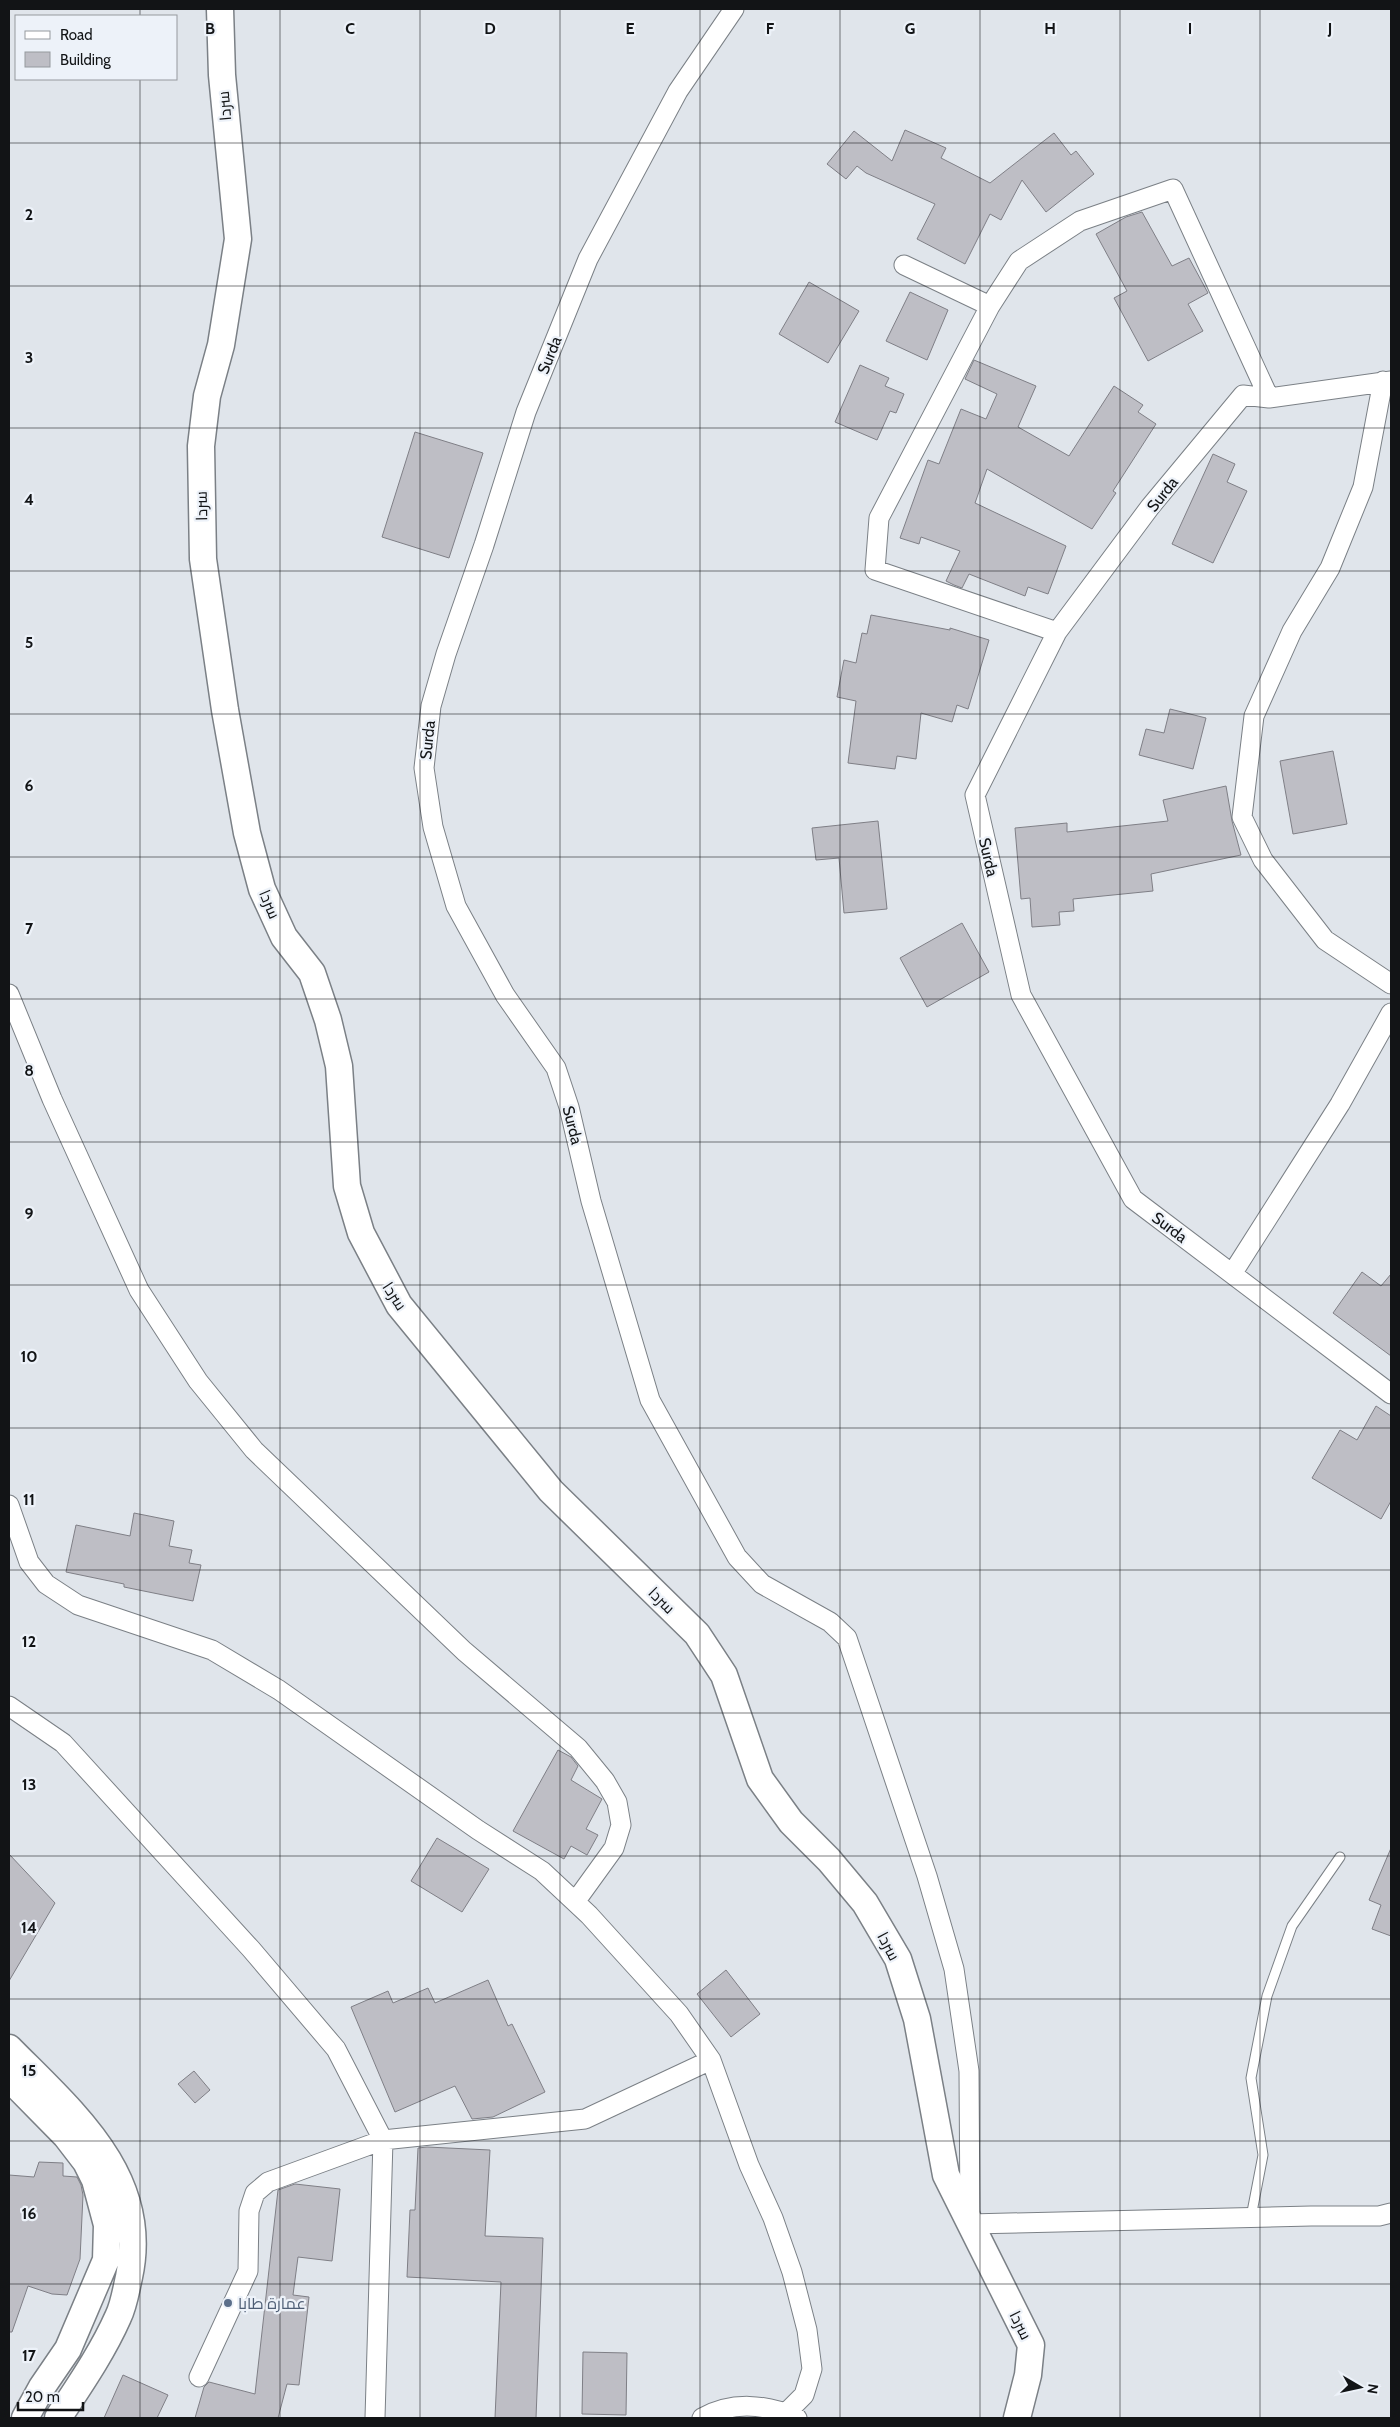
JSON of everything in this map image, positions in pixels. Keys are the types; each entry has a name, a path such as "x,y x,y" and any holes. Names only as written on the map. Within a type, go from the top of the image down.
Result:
{"street":[{"name":"سردا","path":"220,9 222,84 238,239 221,345 207,396 202,437 201,514 203,559 224,710 247,833 262,889 284,937 312,973 328,1020 339,1066 347,1186 362,1233 399,1305 550,1491 697,1634 724,1675 760,1779 790,1822 829,1860 865,1903 898,1958 915,2010 946,2175 1031,2345 1028,2375 1017,2418"},
{"name":"Surda","path":"734,9 678,91 588,259 526,412 484,545 446,654 431,706 424,768 433,827 456,906 505,995 556,1068 569,1107 591,1201 639,1370 650,1400 737,1557 762,1584 830,1622 847,1638 927,1876 954,1969 969,2072 970,2224"},
{"path":"1058,632 875,570 879,518 990,306 1019,261 1080,222 1173,189 1269,398"},
{"path":"904,265 990,306"},
{"name":"Surda","path":"1387,381 1269,398 1243,395 1150,507 1058,632 975,794 1020,995 1133,1199 1391,1394"},
{"path":"1387,381 1363,487 1330,568 1292,631 1254,716 1242,817 1263,860 1325,940 1391,984"},
{"path":"9,994 52,1099 139,1290 198,1381 254,1450 464,1651 578,1748 605,1782 617,1802 621,1825 614,1848 575,1902"},
{"path":"1232,1274 1340,1104 1391,1013"},
{"path":"9,1504 29,1562 46,1584 78,1605 212,1650 280,1690 470,1824 542,1871 636,1965 679,2014 711,2060 749,2165 776,2227 792,2272 807,2330 812,2369 804,2395 792,2416 748,2406 730,2406 702,2418"},
{"path":"9,1706 63,1743 251,1949 336,2049 383,2140 374,2418"},
{"path":"9,2048 83,2123 105,2154 118,2177 129,2207 132,2228 133,2256 119,2316 58,2418"},
{"path":"199,2377 248,2270 249,2211 255,2193 268,2182 383,2140 585,2119 711,2060"},
{"path":"9,2078 66,2136 86,2162 96,2180 107,2225 106,2260 68,2350 42,2387 24,2418"},
{"path":"970,2224 1251,2217 1379,2216 1391,2212"}],"lane":[{"path":"1251,2217 1263,2155 1251,2078 1266,1996 1292,1926 1340,1857"}],"building":[{"path":"905,130 946,148 941,158 990,183 1054,133 1071,155 1076,151 1094,174 1046,212 1022,180 1001,220 990,214 965,264 917,239 935,204 866,173 857,166 846,179 827,164 854,131 892,161"},
{"path":"1142,212 1172,266 1189,258 1208,293 1188,304 1203,331 1148,361 1114,298 1127,291 1096,234 1126,217"},
{"path":"809,282 859,311 828,363 779,334"},
{"path":"910,292 948,310 927,360 886,341"},
{"path":"974,360 1036,386 1018,427 1069,456 1114,386 1143,405 1138,412 1156,424 1113,491 1116,493 1092,529 987,469 975,503 1066,546 1048,594 1028,587 1025,596 969,574 962,588 954,585 946,581 960,551 921,537 919,544 900,538 928,460 939,464 961,409 986,419 997,394 965,379"},
{"path":"860,365 889,378 885,386 904,394 896,413 890,411 877,440 835,422"},
{"path":"415,432 483,453 449,558 382,537"},
{"path":"1213,454 1235,464 1227,482 1247,491 1213,563 1172,544"},
{"path":"871,615 950,630 950,628 989,640 968,709 957,705 952,722 921,713 916,759 897,756 895,769 848,763 856,701 837,697 844,660 856,663 862,633 867,634"},
{"path":"1170,709 1206,718 1193,769 1139,755 1146,729 1164,733"},
{"path":"1333,751 1347,824 1293,834 1280,761"},
{"path":"1226,786 1232,821 1241,855 1151,874 1153,891 1073,899 1074,911 1059,912 1060,925 1032,927 1030,898 1021,899 1015,828 1067,823 1067,832 1168,821 1163,800"},
{"path":"878,821 887,909 844,913 839,858 816,860 812,828"},
{"path":"962,923 989,972 927,1007 900,958"},
{"path":"1362,1272 1381,1286 1391,1274 1391,1356 1333,1313"},
{"path":"1376,1406 1391,1416 1391,1501 1381,1519 1312,1478 1340,1430 1357,1440"},
{"path":"134,1513 174,1521 169,1546 192,1550 189,1563 201,1565 193,1601 124,1587 124,1584 66,1572 76,1525 130,1536"},
{"path":"558,1750 571,1757 578,1766 571,1780 602,1799 586,1829 598,1835 587,1855 571,1846 564,1859 513,1831"},
{"path":"437,1838 489,1869 462,1912 411,1881"},
{"path":"1391,1848 1391,1936 1372,1929 1381,1905 1369,1900"},
{"path":"9,1854 55,1903 9,1981"},
{"path":"726,1970 760,2014 731,2037 697,1994"},
{"path":"488,1980 508,2026 512,2024 545,2092 493,2117 472,2119 455,2086 395,2112 351,2007 388,1991 393,2003 428,1988 435,2003"},
{"path":"194,2071 210,2090 195,2103 178,2084"},
{"path":"418,2148 490,2150 485,2236 543,2238 536,2418 495,2418 501,2282 407,2277 410,2210 415,2210"},
{"path":"39,2162 63,2163 63,2176 77,2177 81,2185 83,2195 80,2259 67,2295 52,2294 28,2286 12,2332 9,2332 9,2175 34,2177"},
{"path":"295,2184 340,2189 332,2261 298,2257 293,2295 309,2297 299,2385 287,2384 278,2418 195,2418 204,2387 209,2382 255,2394 278,2190"},
{"path":"583,2352 627,2353 626,2415 582,2414"},
{"path":"123,2375 168,2395 157,2418 104,2418"}],"place":[{"name":"عمارة طابا","path":"228,2303"}]}
